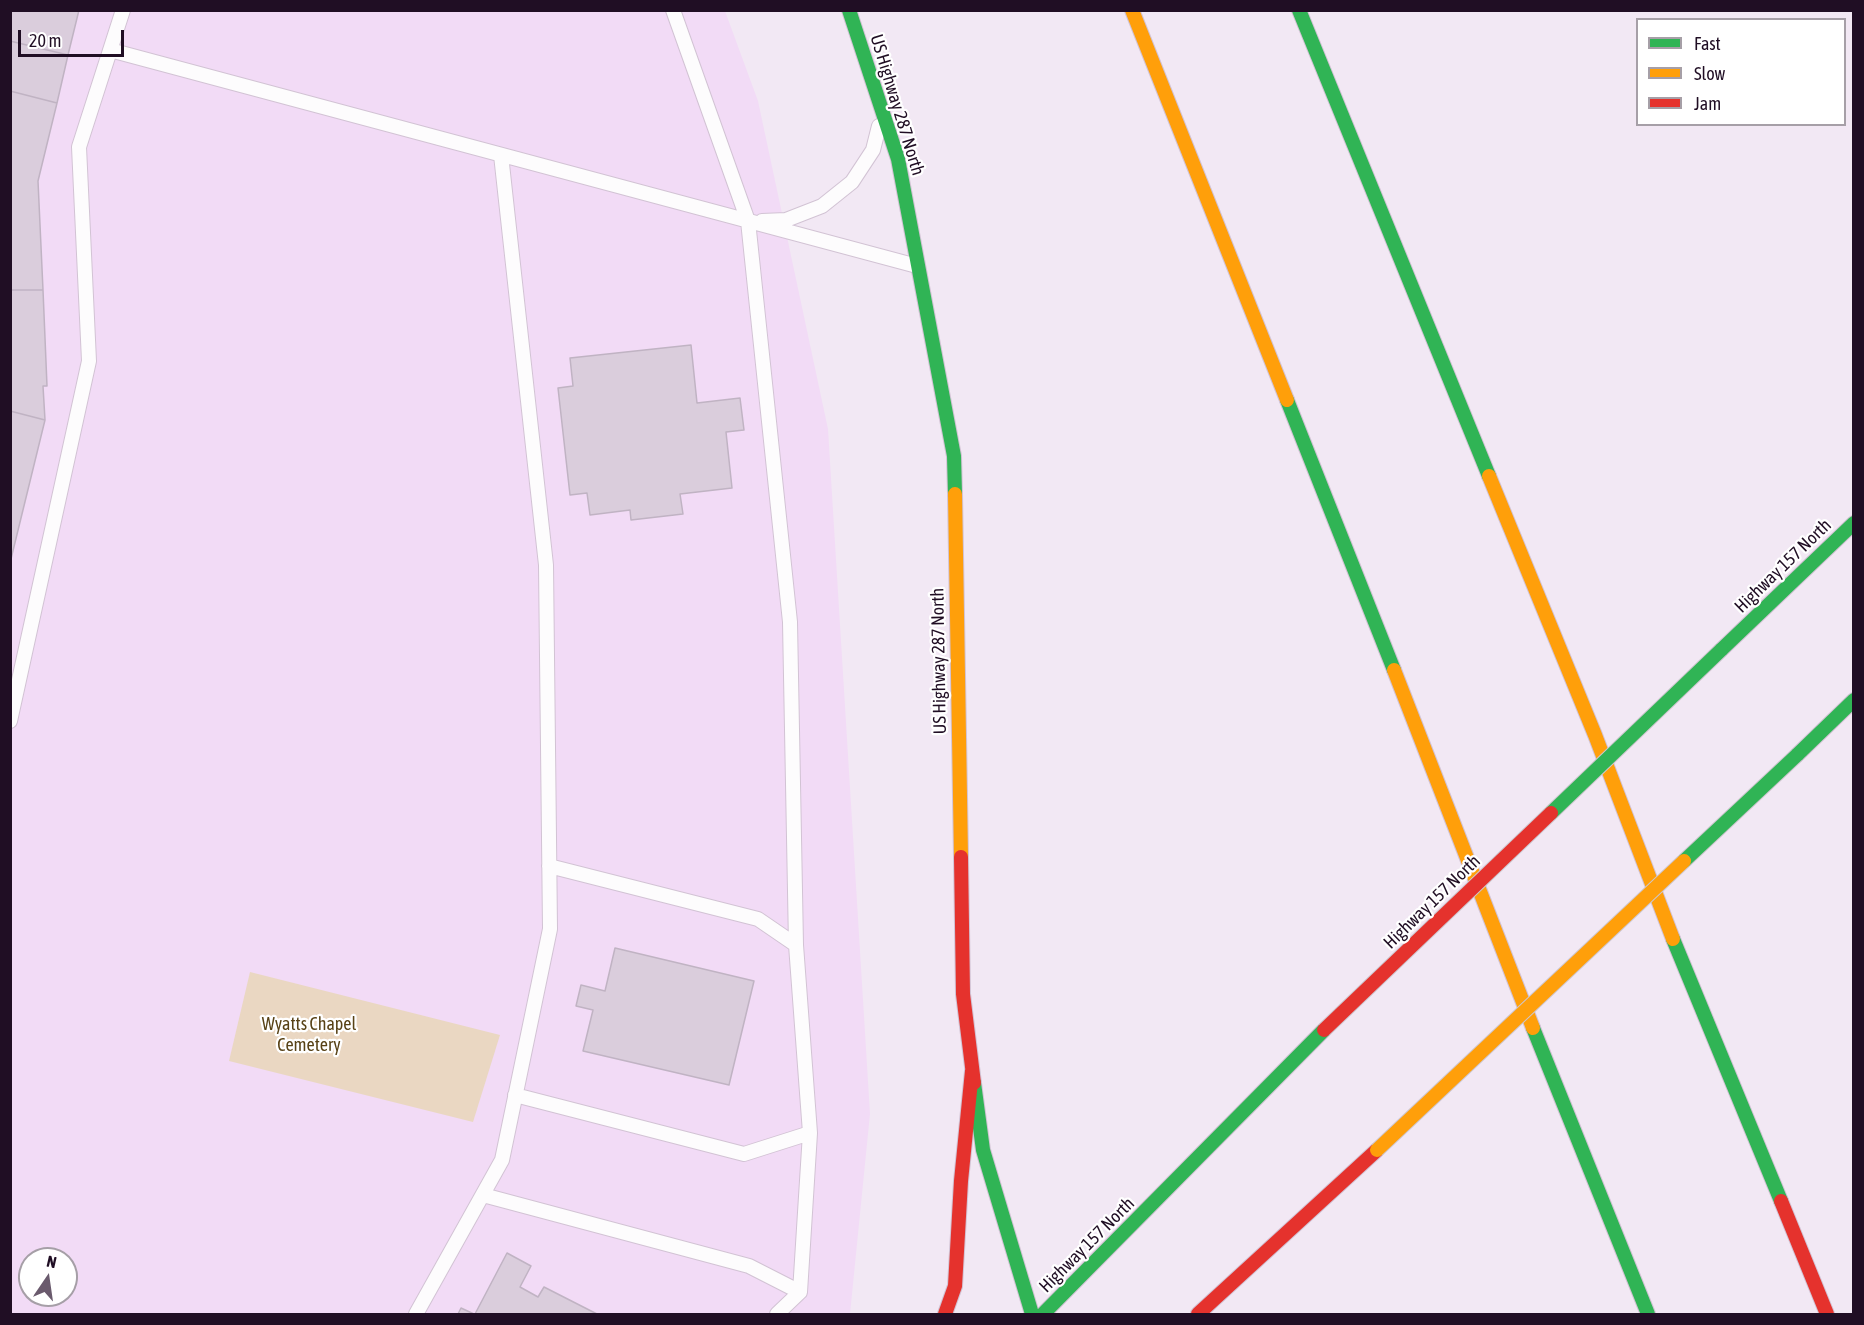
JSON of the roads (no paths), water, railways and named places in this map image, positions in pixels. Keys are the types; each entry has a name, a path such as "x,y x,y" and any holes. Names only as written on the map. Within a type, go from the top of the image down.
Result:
{"main road":[{"name":"US Highway 287 North","path":"849,10 898,159 954,456 963,994 983,1150 1032,1314"},
{"path":"1132,10 1648,1314"},
{"path":"1299,10 1595,735 1671,935 1827,1314"},
{"name":"Highway 157 North","path":"1043,1314 1324,1030 1854,523"},
{"path":"1198,1314 1377,1150 1854,700"},
{"path":"945,1314 955,1286 972,1071"}],"lane":[{"path":"10,721 89,361 79,147 123,10"},
{"path":"674,10 748,221 790,622 796,945 810,1133 800,1292 777,1314"},
{"path":"110,50 918,267"},
{"path":"748,221 786,220 822,206 852,182 873,150 882,113"},
{"path":"416,1314 502,1160 550,929 546,565 501,155"},
{"path":"549,866 758,919 796,945"},
{"path":"515,1095 744,1154 810,1133"},
{"path":"483,1195 749,1266 800,1292"}],"park label":[{"name":"Wyatts Chapel Cemetery","path":"309,1034"}]}
